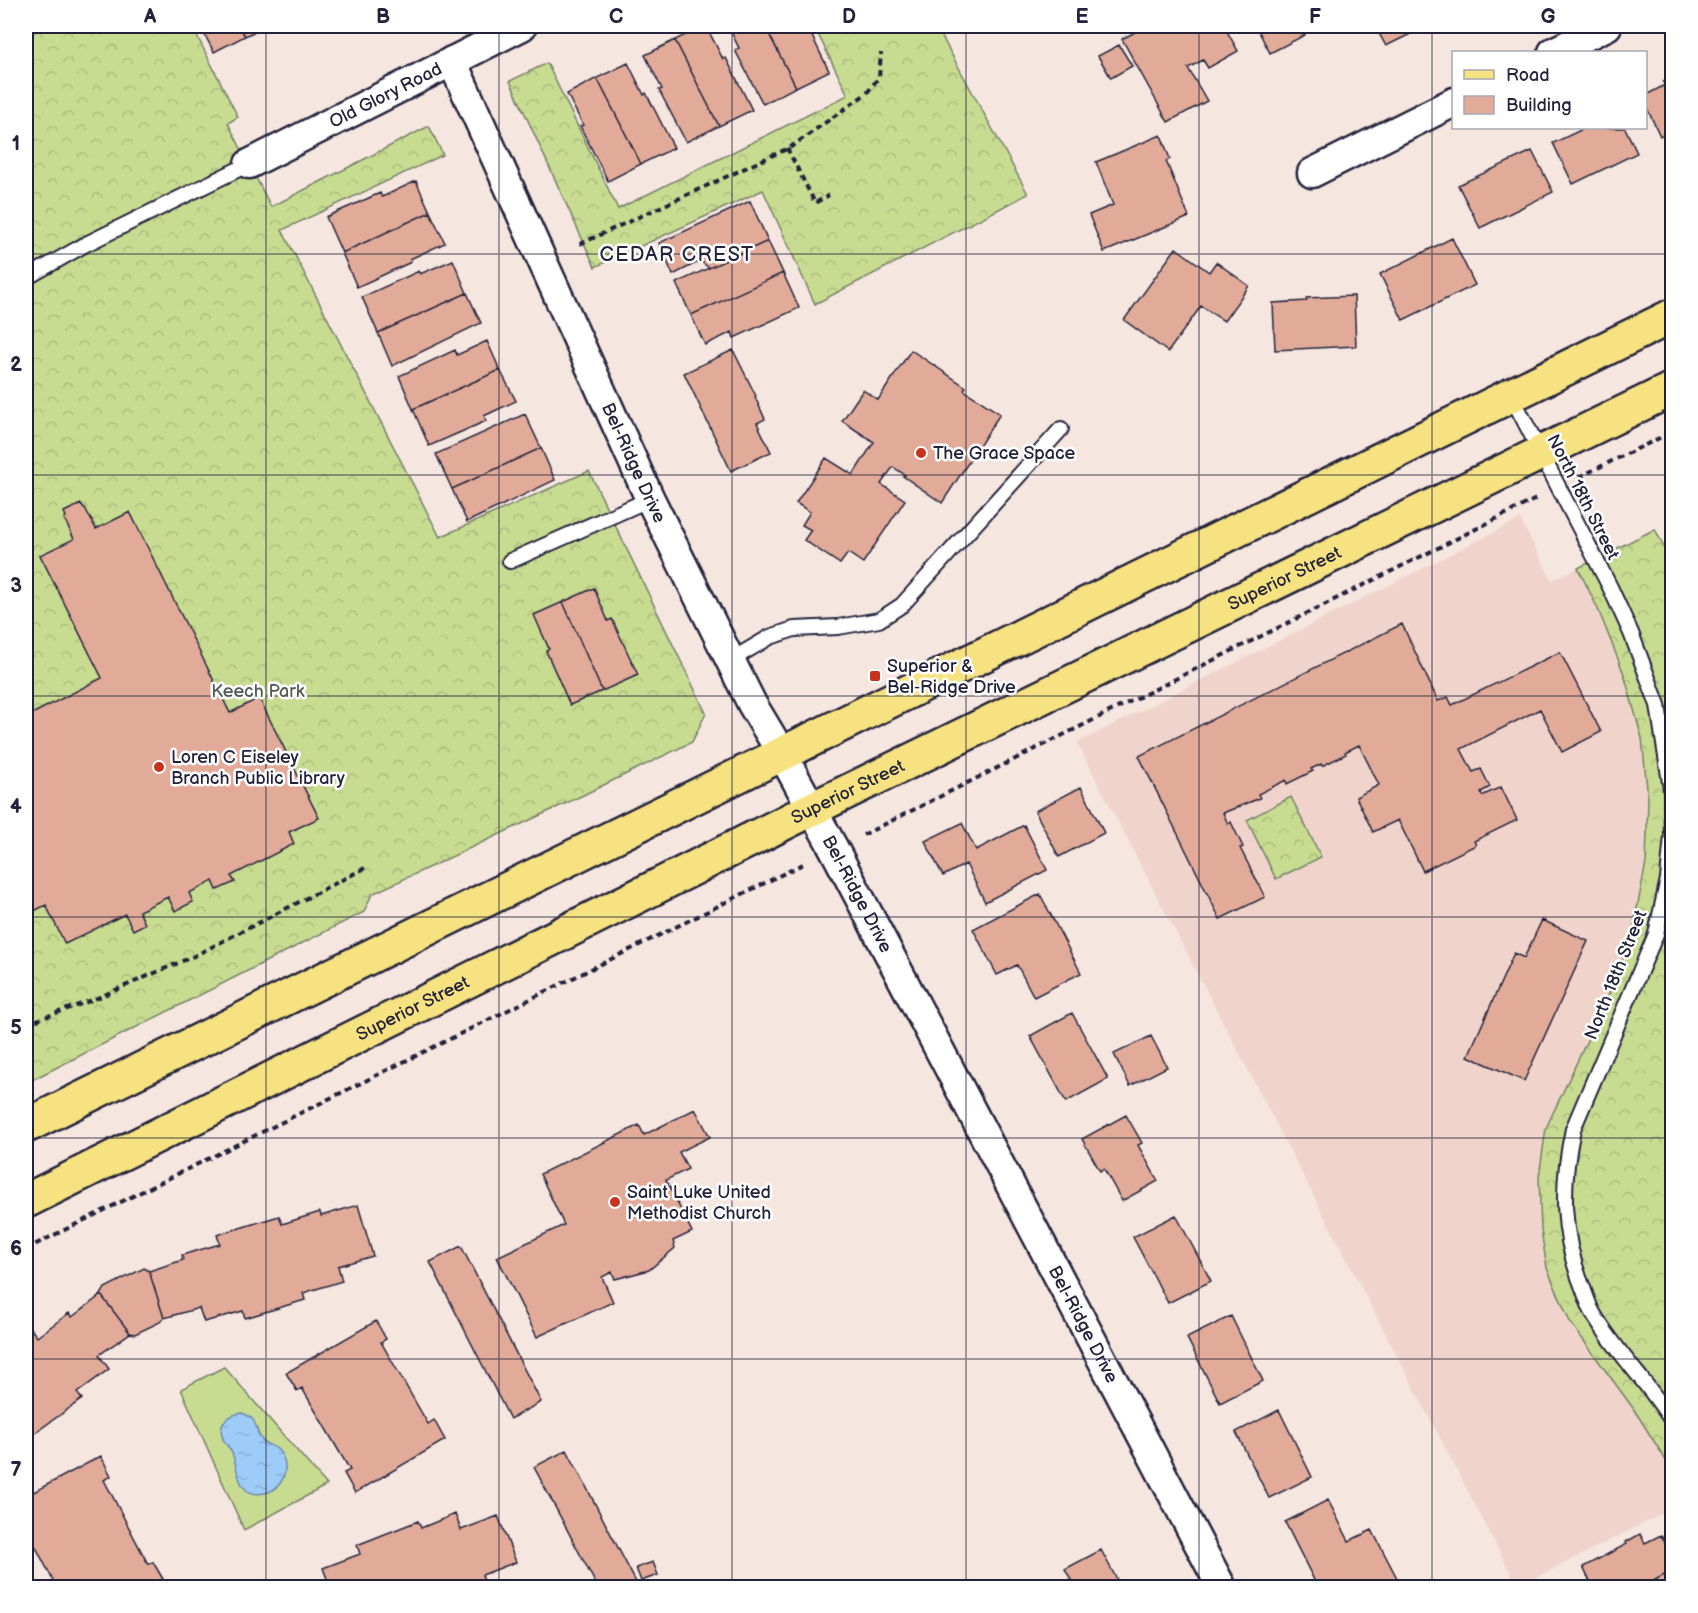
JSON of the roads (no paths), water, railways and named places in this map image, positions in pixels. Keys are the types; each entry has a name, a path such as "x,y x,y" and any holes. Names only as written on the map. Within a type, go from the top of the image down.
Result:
{"main road":[{"path":"26,1126 1672,316"},
{"name":"Superior Street","path":"26,1202 812,809 1541,455 1672,389"}],"street":[{"name":"Old Glory Road","path":"249,164 522,26"},
{"path":"1555,51 1607,26"},
{"name":"Bel-Ridge Drive","path":"452,61 650,499 752,704 812,809 1222,1587"},
{"path":"1312,172 1452,103"}],"lane":[{"path":"26,278 86,244 249,164"},
{"name":"North 18th Street","path":"1511,395 1631,633 1658,705 1669,768 1672,835 1668,879 1656,934 1573,1129 1566,1162 1564,1209 1567,1239 1577,1274 1592,1312 1672,1421"},
{"path":"731,660 770,637 794,629 838,627 879,620 902,605 1061,429"},
{"path":"510,561 650,499"}],"water":[{"path":"242,1413 252,1418 262,1440 282,1455 284,1475 282,1481 272,1491 256,1494 244,1487 232,1453 224,1441 221,1430 224,1422"}],"place":[{"name":"The Grace Space","path":"921,453"},
{"name":"Superior & Bel‐Ridge Drive","path":"875,676"},
{"name":"Loren C Eiseley Branch Public Library","path":"159,767"},
{"name":"Saint Luke United Methodist Church","path":"615,1202"}],"district":[{"name":"CEDAR CREST","path":"677,255"}],"park label":[{"name":"Keech Park","path":"258,691"}]}
